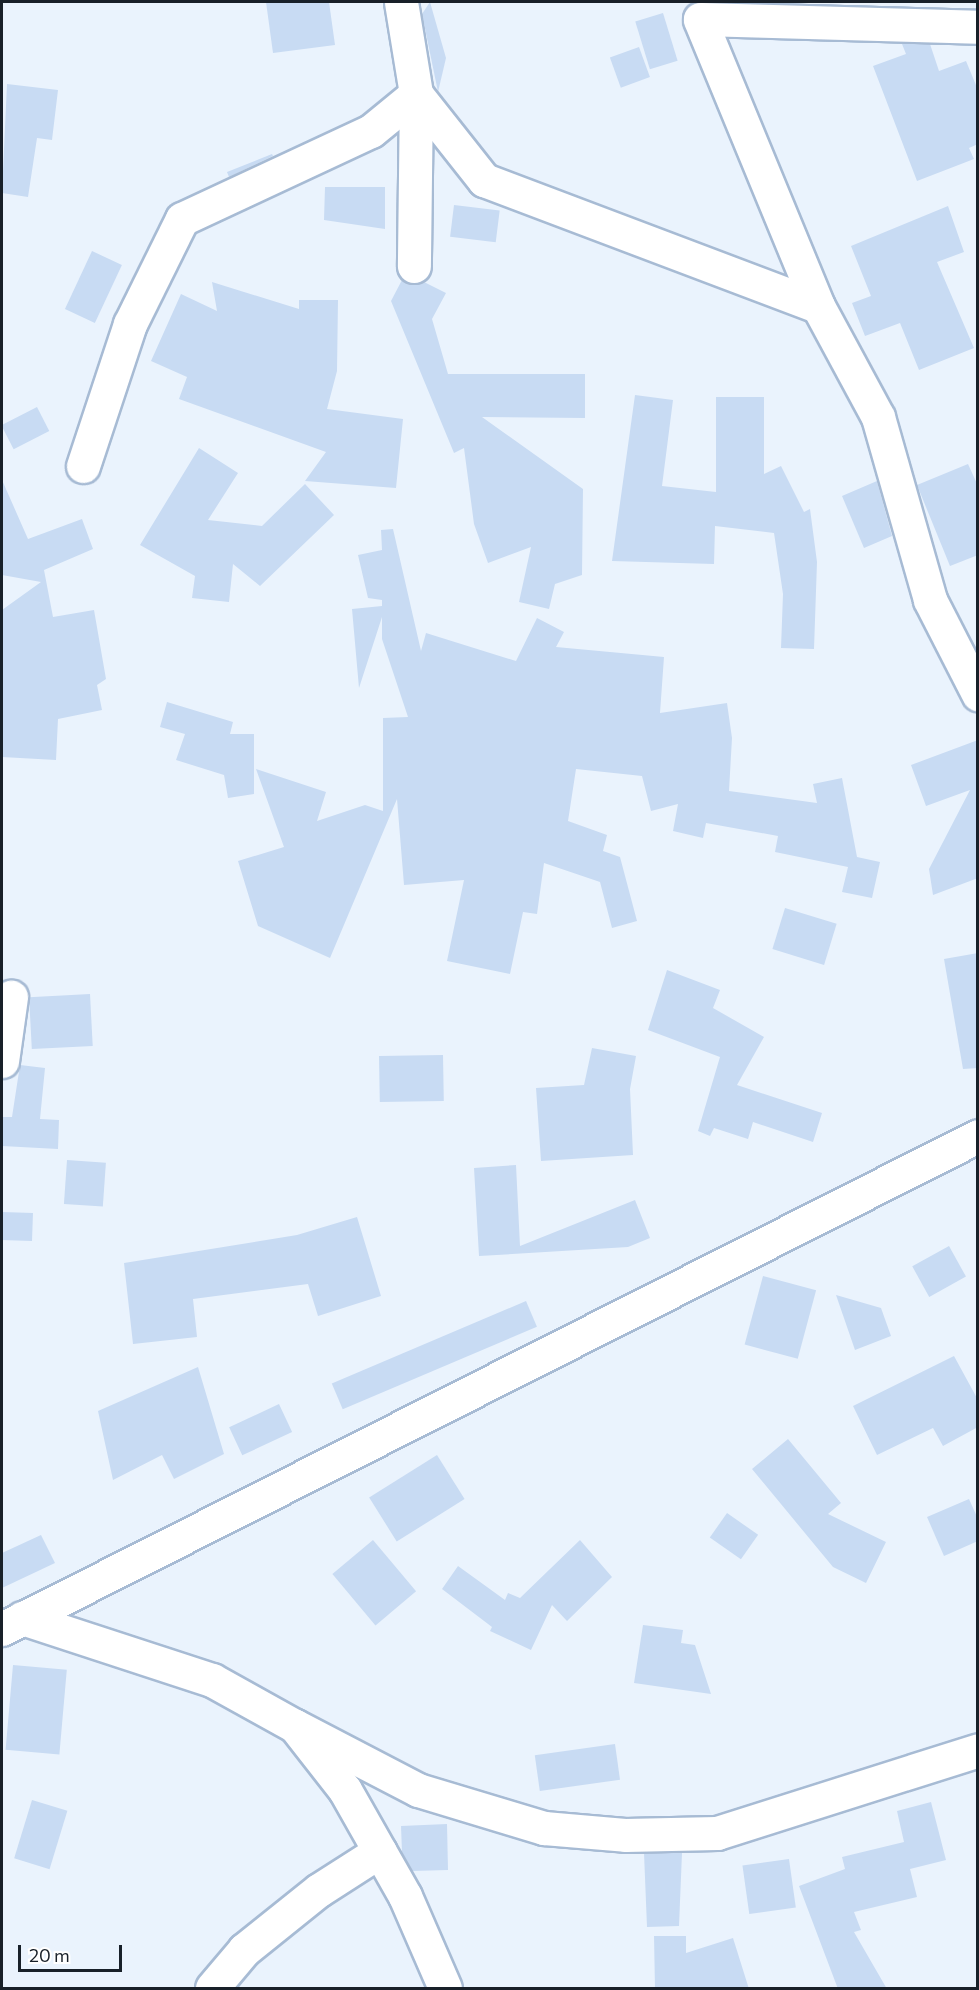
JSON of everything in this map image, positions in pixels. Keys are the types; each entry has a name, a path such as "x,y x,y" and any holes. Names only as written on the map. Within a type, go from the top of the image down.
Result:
{"street":[{"path":"401,2 416,94 414,266"},
{"path":"978,27 697,10 818,306 878,417 930,600 978,694"},
{"path":"416,94 484,180 818,306"},
{"path":"83,466 130,324 182,219 371,131 416,94"},
{"path":"2,1061 11,997"},
{"path":"12,1624 978,1136"},
{"path":"12,1624 212,1680 418,1790 544,1828 625,1835 717,1833 978,1750"},
{"path":"295,1726 345,1790 380,1851 445,1989"},
{"path":"212,1989 244,1950 319,1890 380,1851"}],"building":[{"path":"266,2 329,2 335,45 273,53"},
{"path":"430,2 446,58 438,92 422,14"},
{"path":"663,13 678,61 650,69 635,21"},
{"path":"902,44 930,44 939,71 966,61 978,90 978,144 969,148 974,159 917,181 873,66 906,54"},
{"path":"639,47 650,77 621,88 610,58"},
{"path":"7,84 58,90 52,140 37,138 28,197 2,193"},
{"path":"272,154 273,156 229,177 227,172"},
{"path":"325,187 385,187 385,229 324,220"},
{"path":"454,205 500,211 496,242 450,237"},
{"path":"948,206 964,252 937,262 974,348 919,370 900,323 865,336 852,303 871,296 851,246"},
{"path":"92,251 122,265 95,323 65,309"},
{"path":"402,280 424,282 446,293 432,319 448,374 585,374 585,418 482,417 583,489 582,575 555,584 549,609 519,602 531,547 488,563 474,524 464,448 454,453 391,301"},
{"path":"212,282 299,309 299,300 338,300 337,371 327,409 403,419 396,488 305,481 326,452 179,399 187,377 151,361 181,294 217,311"},
{"path":"635,395 673,400 662,486 716,492 716,397 764,397 764,474 781,466 804,512 810,509 817,562 814,649 781,648 783,594 774,533 715,526 714,564 612,561"},
{"path":"37,407 49,431 14,449 2,425"},
{"path":"199,448 238,473 208,520 262,526 305,484 334,515 260,586 233,564 229,602 192,598 195,576 140,545"},
{"path":"968,464 978,486 978,555 950,566 917,485"},
{"path":"2,480 28,539 82,519 93,549 44,570 53,617 94,610 106,679 97,685 102,710 58,719 56,760 2,757 2,610 41,582 2,575"},
{"path":"877,481 892,536 864,548 842,496"},
{"path":"393,529 421,651 426,633 516,661 537,618 564,632 556,647 664,657 660,713 727,703 732,738 729,791 817,803 813,784 842,778 857,857 880,862 872,898 842,892 848,867 775,852 778,836 706,823 703,838 673,831 678,804 651,811 642,776 576,769 568,821 607,835 603,851 620,857 637,921 612,928 600,882 544,863 537,914 523,912 510,974 447,961 464,880 404,885 397,799 330,958 258,926 238,861 284,847 256,769 326,792 317,821 365,805 383,811 383,718 408,717 382,639 382,617 359,688 352,609 382,606 382,600 368,598 358,555 382,550 381,530"},
{"path":"167,702 233,722 230,734 254,734 254,794 228,798 224,775 176,760 185,734 160,727"},
{"path":"978,740 978,878 933,895 929,869 970,790 926,806 911,765"},
{"path":"785,908 837,924 824,965 772,949"},
{"path":"978,953 978,1068 963,1069 944,959"},
{"path":"667,970 720,990 713,1008 764,1037 737,1085 822,1113 813,1142 753,1122 748,1139 714,1128 710,1136 698,1131 720,1057 648,1030"},
{"path":"90,994 93,1046 32,1049 29,997"},
{"path":"592,1048 636,1056 630,1089 633,1155 541,1161 536,1088 584,1085"},
{"path":"443,1055 444,1101 380,1102 379,1056"},
{"path":"20,1065 45,1068 40,1119 59,1120 58,1149 2,1146 2,1117 12,1117"},
{"path":"67,1160 106,1163 103,1207 64,1204"},
{"path":"516,1165 520,1246 635,1200 650,1238 628,1247 479,1256 474,1168"},
{"path":"2,1212 33,1213 32,1241 2,1240"},
{"path":"357,1217 381,1296 318,1316 308,1284 193,1299 197,1337 133,1344 124,1263 297,1235"},
{"path":"949,1246 966,1277 929,1297 912,1266"},
{"path":"763,1276 816,1290 798,1359 745,1345"},
{"path":"836,1295 881,1308 891,1336 855,1350"},
{"path":"526,1301 537,1327 343,1409 332,1383"},
{"path":"954,1356 978,1400 978,1427 943,1446 933,1428 877,1455 853,1406"},
{"path":"198,1367 224,1454 174,1479 162,1455 113,1480 98,1411"},
{"path":"279,1404 292,1432 242,1455 229,1427"},
{"path":"788,1439 841,1503 828,1514 886,1542 866,1583 833,1567 752,1469"},
{"path":"437,1455 465,1499 397,1541 369,1497"},
{"path":"969,1499 978,1519 978,1541 944,1556 927,1517"},
{"path":"727,1513 758,1535 741,1559 710,1538"},
{"path":"41,1535 55,1563 2,1588 2,1553"},
{"path":"373,1540 416,1591 375,1625 332,1574"},
{"path":"580,1540 612,1577 567,1621 552,1605 531,1650 490,1631 492,1627 442,1589 458,1566 505,1600 508,1593 520,1598"},
{"path":"643,1625 683,1630 681,1643 695,1645 711,1694 634,1683"},
{"path":"13,1665 67,1670 59,1754 6,1750"},
{"path":"615,1744 620,1780 540,1791 535,1755"},
{"path":"32,1800 67,1811 50,1869 14,1858"},
{"path":"931,1802 946,1860 910,1869 917,1897 854,1912 861,1930 854,1932 887,1989 838,1989 799,1886 845,1869 842,1857 904,1842 897,1811"},
{"path":"447,1824 448,1870 412,1871 402,1852 401,1826"},
{"path":"644,1853 682,1853 679,1926 647,1927"},
{"path":"789,1859 796,1908 749,1914 742,1866"},
{"path":"654,1936 686,1936 686,1953 733,1938 749,1989 655,1989"}]}
